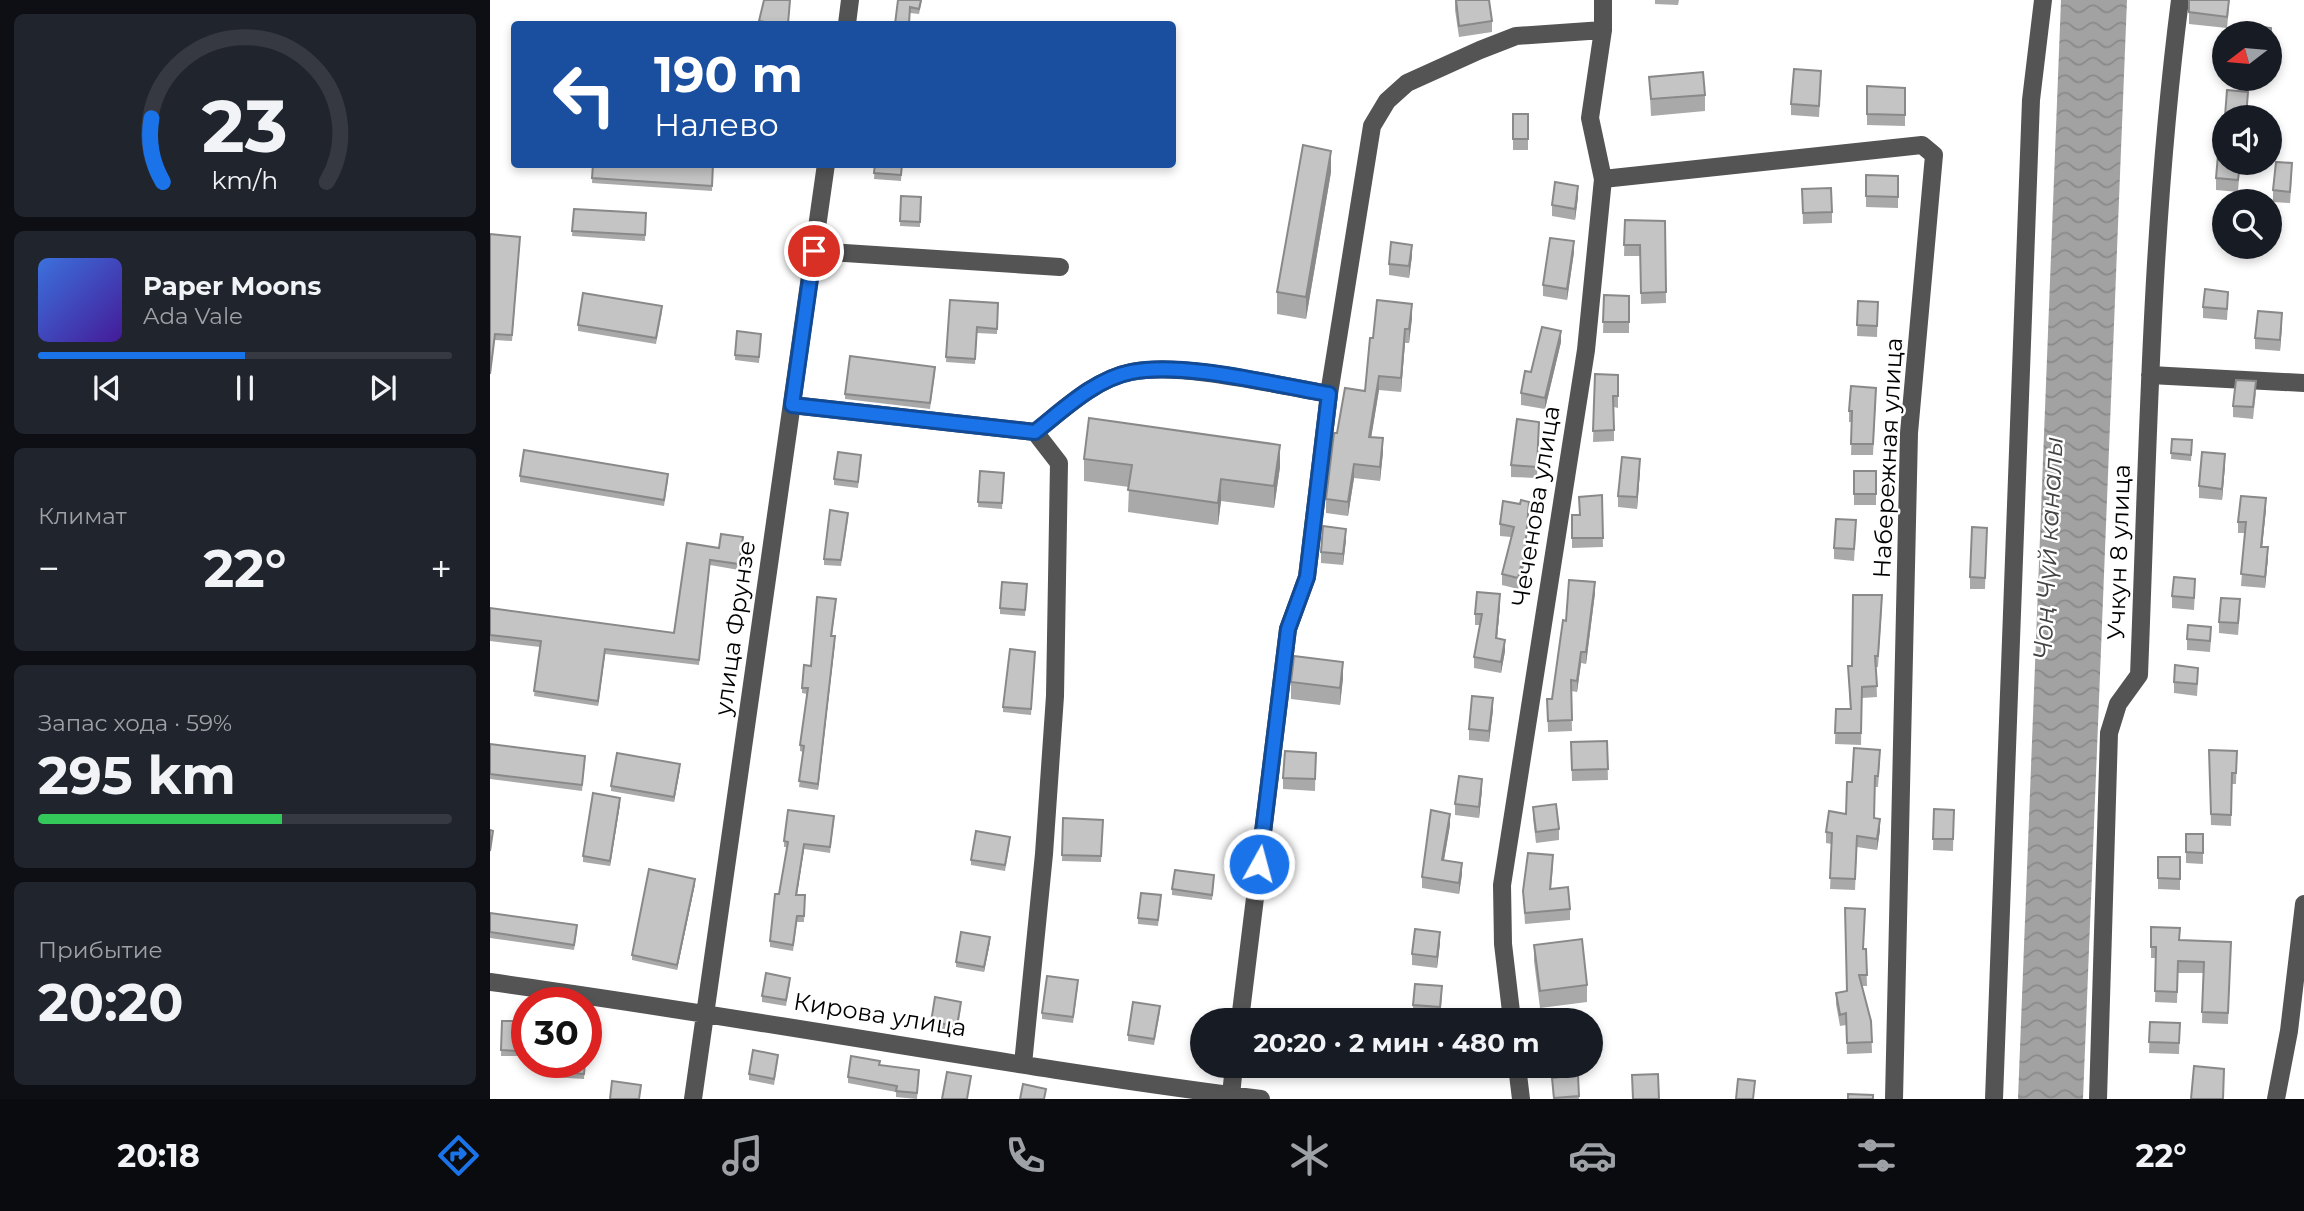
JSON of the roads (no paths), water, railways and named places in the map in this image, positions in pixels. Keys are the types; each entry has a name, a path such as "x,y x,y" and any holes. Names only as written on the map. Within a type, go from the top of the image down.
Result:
{"street":[{"path":"847,21 850,0"},
{"name":"Чеченова улица","path":"1511,1008 1503,944 1502,885 1586,349 1603,179 1590,118 1603,30 1603,0"},
{"path":"1994,1099 2031,100 2043,0"},
{"name":"Учкун 8 улица","path":"2098,1099 2109,733 2118,704 2139,675 2165,115 2180,0"},
{"path":"1241,1008 1288,629 1307,577 1329,394 1372,126 1387,101 1407,83 1516,36 1603,30"},
{"name":"Набережная улица","path":"1603,179 1922,145 1934,155 1909,433 1894,1099"},
{"name":"улица Фрунзе","path":"693,1099 825,168"},
{"path":"814,251 1060,267"},
{"path":"792,405 1035,432 1084,393 1129,372 1170,369 1329,394"},
{"path":"2151,374 2304,383"},
{"path":"1023,1064 1044,854 1056,683 1059,463 1035,432"},
{"path":"2276,1099 2289,1031 2304,904"},
{"name":"Кирова улица","path":"490,982 704,1012 1023,1064 1155,1092 1261,1099"},
{"path":"1231,1095 1233,1078"},
{"path":"1518,1078 1521,1099"}],"water":[{"name":"Чоң Чүй каналы","path":"2061,0 2127,0 2083,1099 2018,1099"}]}
